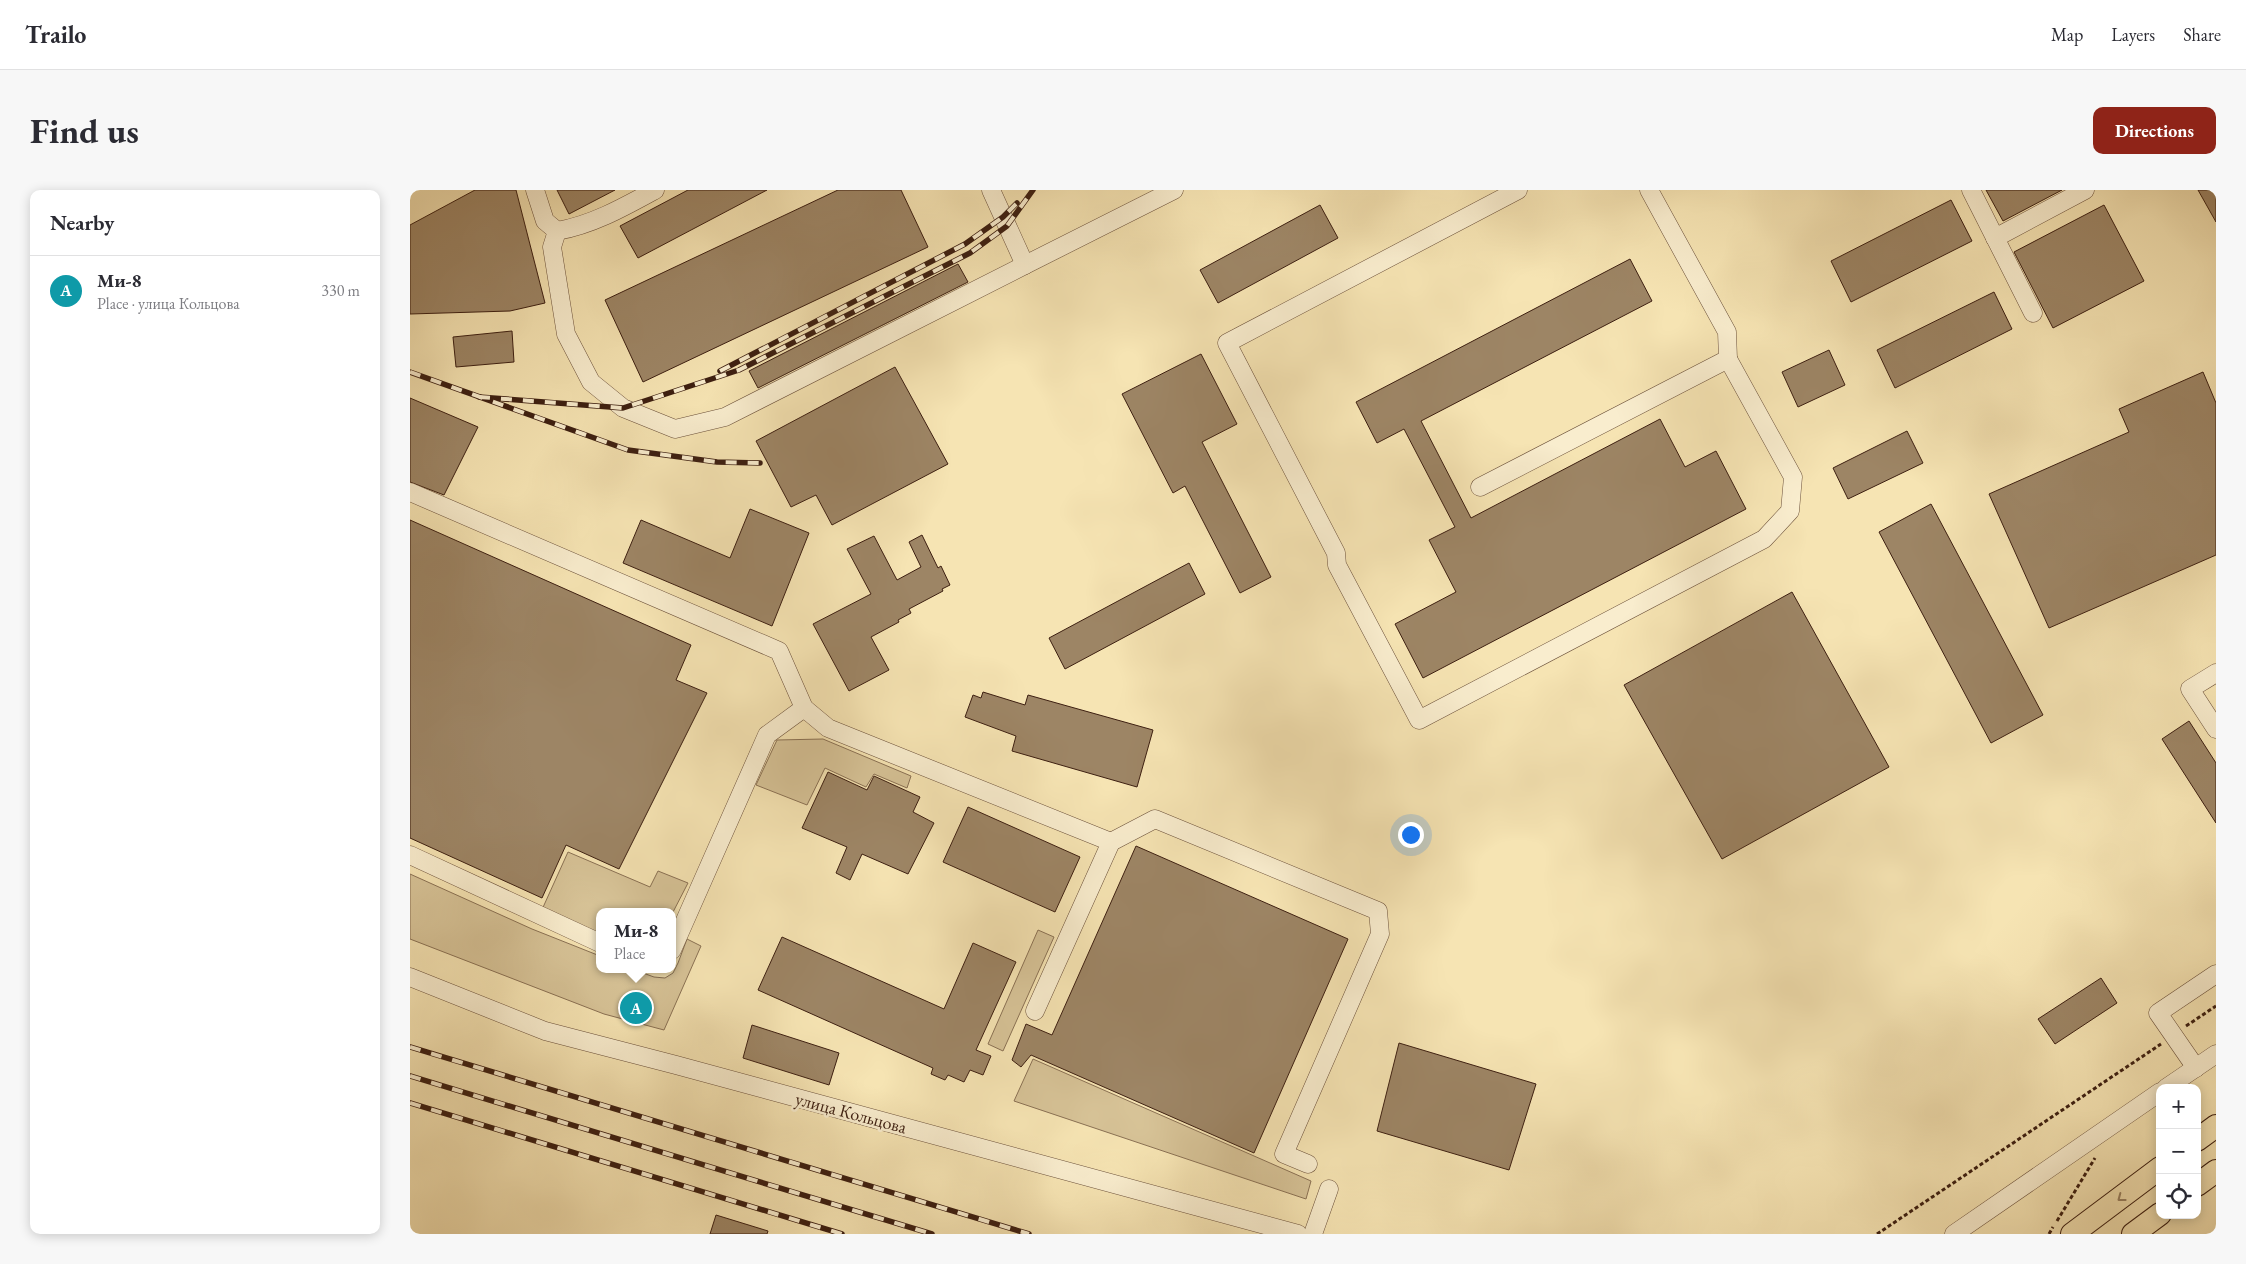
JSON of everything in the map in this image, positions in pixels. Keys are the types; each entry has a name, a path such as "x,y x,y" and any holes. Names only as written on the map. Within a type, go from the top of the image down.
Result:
{"main road":[{"path":"2201,1137 2216,1126"},
{"path":"2072,1234 2156,1171"},
{"path":"2201,1183 2216,1171"},
{"path":"2133,1234 2156,1217"}],"street":[{"path":"535,190 546,221 557,230 574,228 612,212 655,190"},
{"path":"990,190 1026,265"},
{"path":"557,230 552,247 566,334 591,382 623,408 675,429 726,417 1174,190"},
{"path":"1518,190 1227,343 1336,553 1336,565 1419,720 1764,539 1790,512 1793,477 1728,359 1727,332 1649,190"},
{"path":"1971,190 2033,313"},
{"path":"1995,238 2085,190"},
{"path":"1480,487 1728,359"},
{"path":"410,492 778,651 804,708 828,728 1111,842"},
{"path":"2216,673 2190,689 2216,730"},
{"path":"676,941 767,735 804,708"},
{"path":"1035,1011 1111,842 1155,819 1378,911 1380,934 1284,1154 1308,1164"},
{"path":"410,856 596,941"},
{"path":"2196,1068 2158,1013 2216,974"},
{"name":"улица Кольцова","path":"410,976 545,1031 1298,1234"},
{"path":"2172,1084 2216,1054"},
{"path":"1954,1234 2156,1095"},
{"path":"1313,1234 1329,1188"}],"path":[{"path":"1877,1234 2216,1006"},
{"path":"2049,1234 2099,1151"}],"shaded area":[{"path":"823,739 911,776 907,788 874,774 866,787 825,768 807,805 756,785 777,740"},
{"path":"568,852 650,887 658,871 688,883 675,908 596,908 596,939 540,914"},
{"path":"410,874 532,929 596,954 596,973 643,973 665,978 676,973 676,967 687,939 701,946 664,1030 604,1014 410,939"},
{"path":"1038,930 1054,937 1003,1051 988,1044"},
{"path":"1033,1059 1311,1181 1306,1199 1014,1101"}],"building":[{"path":"475,190 516,190 545,303 510,311 410,314 410,225"},
{"path":"557,190 615,190 569,214"},
{"path":"688,190 767,190 638,258 620,226"},
{"path":"838,190 901,190 928,247 643,382 605,300"},
{"path":"1986,190 2062,190 2003,221"},
{"path":"2198,190 2213,190 2216,196 2216,222"},
{"path":"1951,200 1972,241 1851,302 1831,261"},
{"path":"1320,205 1338,238 1218,303 1200,270"},
{"path":"2104,205 2144,281 2053,328 2014,252"},
{"path":"1630,259 1652,301 1421,421 1471,518 1660,419 1685,467 1716,451 1746,509 1423,678 1395,624 1456,592 1429,540 1455,527 1404,429 1377,443 1356,402"},
{"path":"958,264 968,282 758,388 749,371"},
{"path":"1994,292 2012,329 1895,388 1877,350"},
{"path":"512,331 514,362 456,367 453,337"},
{"path":"1829,350 1845,385 1798,407 1782,372"},
{"path":"1201,354 1237,424 1202,442 1271,577 1240,593 1185,486 1173,493 1122,394"},
{"path":"895,367 948,464 832,525 816,495 791,507 756,441"},
{"path":"2203,372 2216,403 2216,555 2049,628 1989,494 2129,432 2119,409"},
{"path":"410,398 478,427 444,495 410,482"},
{"path":"1907,431 1923,463 1848,499 1833,468"},
{"path":"1931,504 2043,715 1991,743 1879,532"},
{"path":"750,509 809,533 772,626 623,563 641,520 730,558"},
{"path":"410,520 691,645 676,680 707,693 619,869 566,845 542,898 410,838"},
{"path":"922,535 938,568 941,566 950,585 942,589 943,591 909,609 911,613 898,620 899,622 871,637 889,670 849,691 813,624 871,594 847,549 874,536 897,580 921,567 909,542"},
{"path":"1189,563 1205,594 1065,669 1049,638"},
{"path":"1792,592 1889,767 1722,859 1624,685"},
{"path":"983,692 1025,705 1028,695 1153,730 1137,787 1012,751 1016,736 965,717 973,695 981,698"},
{"path":"2189,721 2216,763 2216,823 2162,739"},
{"path":"828,772 867,790 874,776 920,797 913,812 934,823 908,874 862,854 850,880 836,873 847,847 802,828"},
{"path":"968,807 1080,857 1055,912 943,862"},
{"path":"1136,846 1348,939 1254,1153 1031,1055 1021,1067 1012,1060 1026,1024 1052,1035"},
{"path":"782,937 944,1009 973,943 1016,962 976,1050 991,1056 983,1075 970,1070 964,1082 948,1075 945,1080 931,1074 933,1068 758,990"},
{"path":"2101,978 2117,1003 2055,1044 2038,1019"},
{"path":"752,1025 839,1053 829,1085 743,1058"},
{"path":"1399,1043 1536,1084 1509,1170 1377,1131"},
{"path":"716,1215 768,1231 767,1234 710,1234"}],"railway":[{"path":"479,397 623,408 739,370 970,253 1007,226 1033,190"},
{"path":"720,371 965,244 1003,217 1017,203"},
{"path":"410,372 628,450 717,462 760,463"},
{"path":"410,1047 1029,1234"},
{"path":"410,1076 932,1234"},
{"path":"410,1103 842,1234"}],"place":[{"name":"Ми-8","path":"636,1008"}]}
